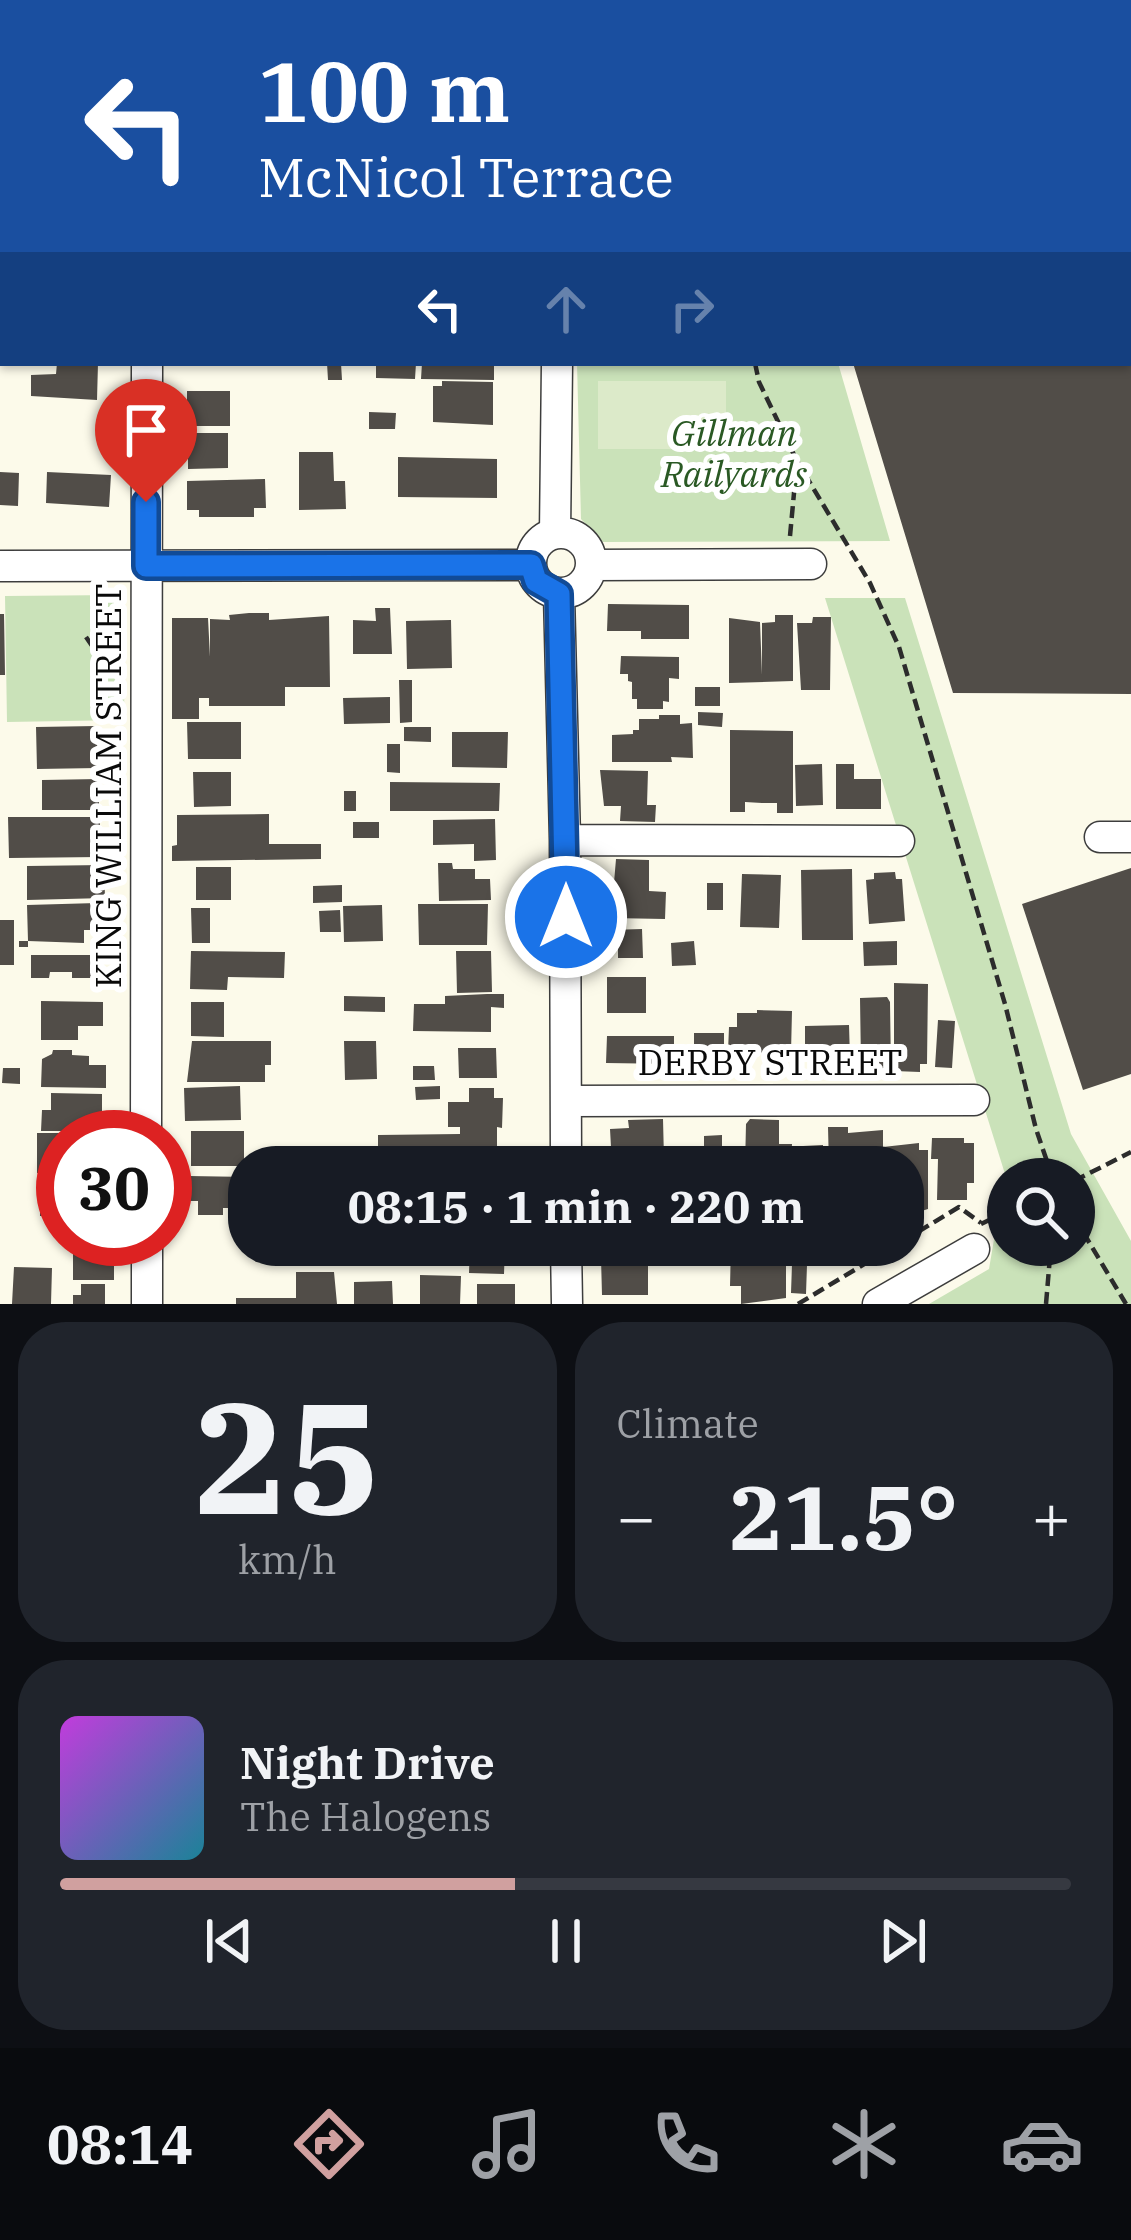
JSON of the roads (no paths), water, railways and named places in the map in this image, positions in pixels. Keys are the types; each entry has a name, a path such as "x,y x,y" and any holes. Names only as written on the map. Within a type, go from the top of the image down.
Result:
{"street":[{"name":"KING WILLIAM STREET","path":"146,1110 147,366"},
{"path":"555,533 557,366"},
{"path":"564,532 581,540 592,566 577,589 559,594 536,581 531,565 534,548 564,532"},
{"path":"0,566 531,565"},
{"path":"592,566 799,565"},
{"path":"559,594 566,1146"},
{"path":"565,840 899,841"},
{"name":"DERBY STREET","path":"566,1102 974,1100"},
{"path":"878,1304 978,1236"},
{"path":"147,1266 147,1304"},
{"path":"566,1266 567,1304"}],"park label":[{"name":"Gillman Railyards","path":"734,452"}]}
